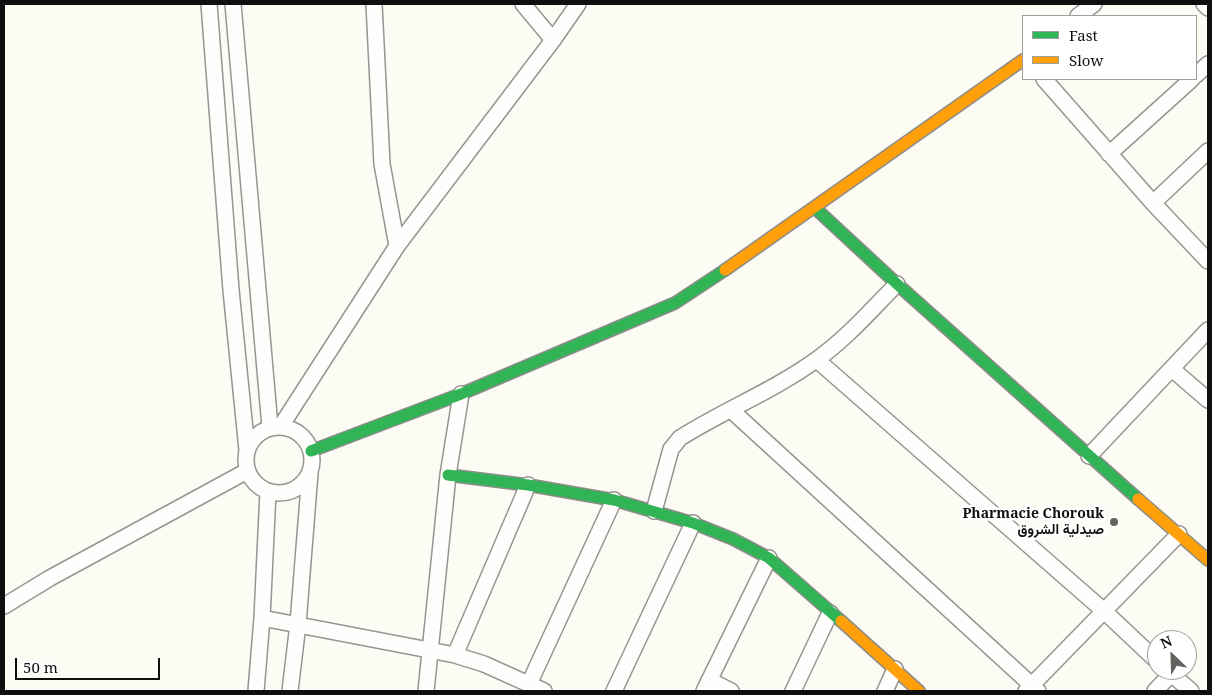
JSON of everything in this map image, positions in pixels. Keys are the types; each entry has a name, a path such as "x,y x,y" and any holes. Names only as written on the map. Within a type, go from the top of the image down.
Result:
{"street":[{"path":"209,4 231,290 247,450 245,461 247,471 255,484 268,492 281,494 293,490 303,483 310,473"},
{"path":"233,4 276,427"},
{"path":"374,4 382,164 397,246"},
{"path":"523,4 554,40"},
{"path":"276,427 397,246 554,40 578,4"},
{"path":"1079,15 1094,4"},
{"path":"1204,4 1208,8"},
{"path":"311,451 461,394 675,302 698,289 815,208 1022,61"},
{"path":"1197,74 1208,64"},
{"path":"1045,80 1153,203 1205,253"},
{"path":"1109,154 1191,80"},
{"path":"1153,203 1208,152"},
{"path":"815,208 1089,456 1208,560"},
{"path":"654,512 670,454 676,442 688,432 788,379 817,360 839,343 897,284"},
{"path":"1089,456 1208,330"},
{"path":"817,360 1147,652"},
{"path":"1172,369 1208,400"},
{"path":"426,691 448,475 461,394"},
{"path":"731,410 1032,689 1179,534"},
{"path":"247,450 252,440 260,432 276,427 295,430 305,439 311,451 312,462 298,624 290,691"},
{"path":"4,606 50,578 247,471"},
{"path":"448,475 528,485 614,500 693,523 733,539 769,558 919,691"},
{"path":"454,654 528,485"},
{"path":"256,691 262,618 268,492"},
{"path":"529,684 614,500"},
{"path":"614,691 693,523"},
{"path":"731,691 706,686 769,558"},
{"path":"793,691 830,613"},
{"path":"262,618 454,654 484,664 544,691"},
{"path":"885,691 895,669"},
{"path":"1155,691 1163,680"},
{"path":"1178,680 1191,691"}],"traffic: fast":[{"path":"815,208 897,284 1138,499"},
{"path":"311,451 461,394 675,303 725,270"},
{"path":"448,475 528,485 614,500 693,523 733,539 769,558 841,621"}],"traffic: slow":[{"path":"725,270 1022,61"},
{"path":"1138,499 1208,560"},
{"path":"841,621 919,691"}],"place":[{"name":"Pharmacie Chorouk صيدلية الشروق","path":"1114,522"}]}
